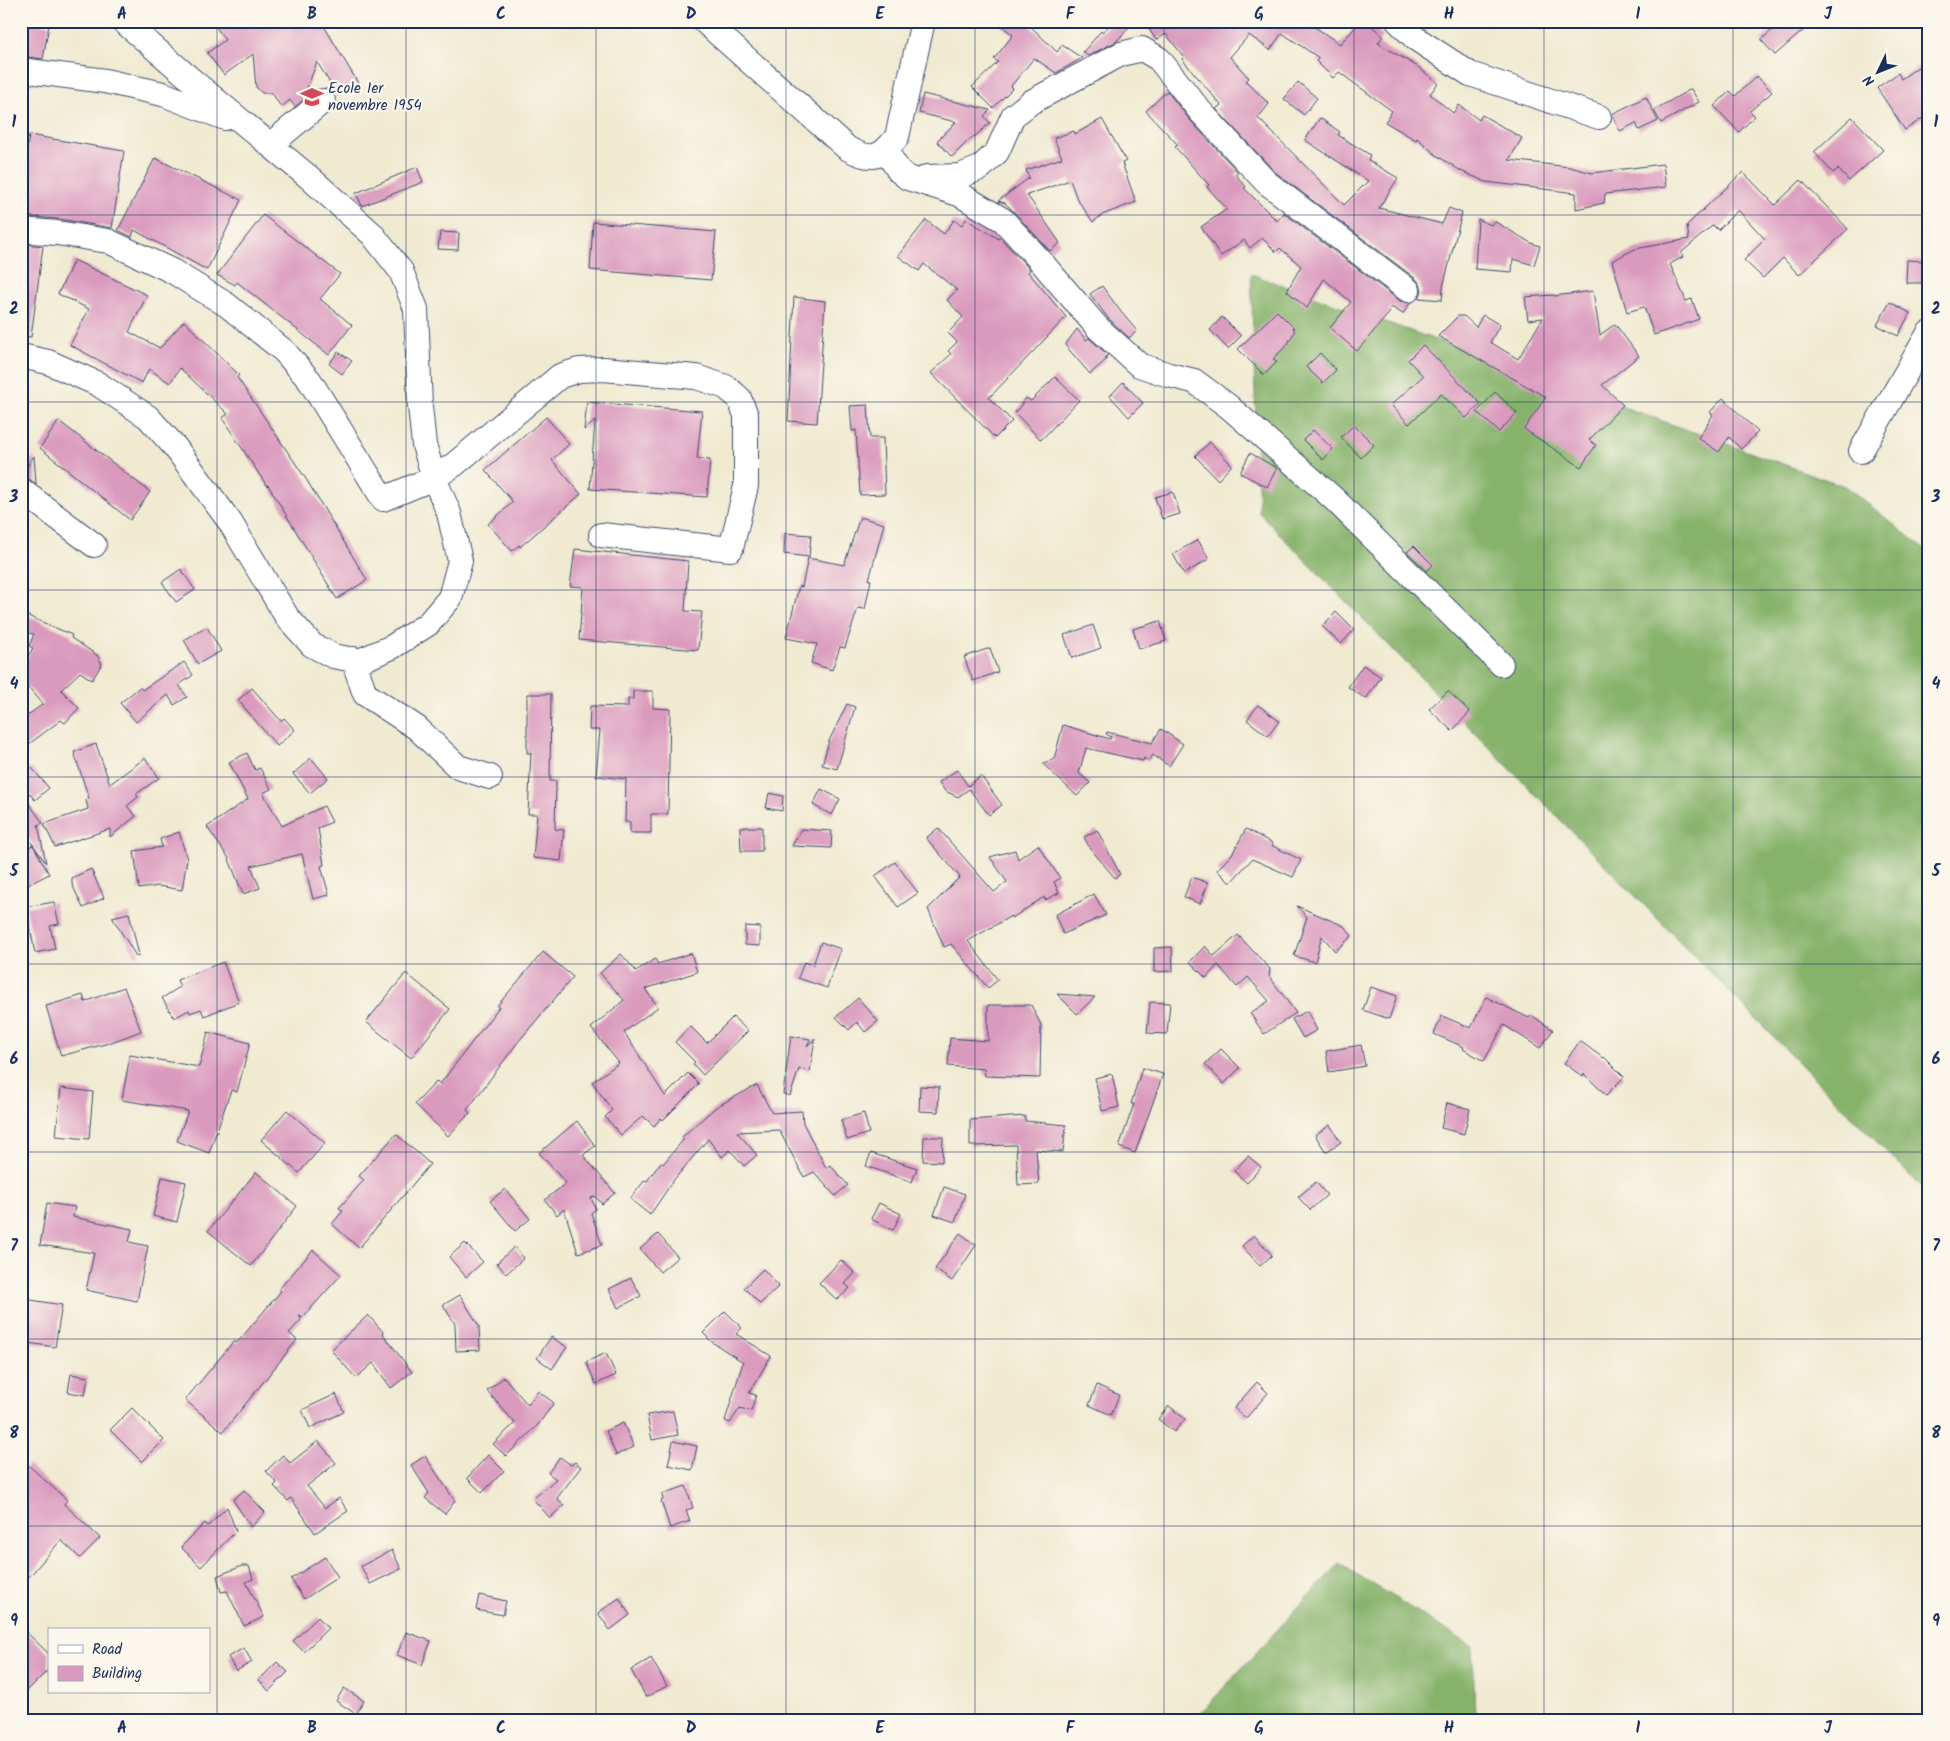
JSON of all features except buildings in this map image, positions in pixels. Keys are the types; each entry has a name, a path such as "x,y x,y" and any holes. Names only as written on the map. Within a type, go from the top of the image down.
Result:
{"street":[{"path":"21,356 48,362 98,384 148,417 175,447 230,522 287,617 312,645 334,656 359,661 392,647 428,624 450,598 460,561 449,513 434,478 424,445 420,406 416,308 401,271 372,234 123,21"},
{"path":"704,21 731,32 847,148 861,156 873,157 886,151 897,137 923,21"},
{"path":"1398,21 1415,38 1470,74 1599,117"},
{"path":"908,178 960,176 980,168 996,152 1013,116 1031,102 1121,54 1142,50 1159,59 1200,111 1266,182 1408,290"},
{"path":"21,70 105,81 163,94 250,129"},
{"path":"270,145 323,101"},
{"path":"886,151 899,172 908,178 958,194 1003,220 1098,328 1139,365 1169,376 1194,381 1228,406 1334,499 1501,664"},
{"path":"21,230 57,233 108,241 172,271 227,305 284,351 310,381 383,499 434,478 456,464 560,376 579,370 603,369 696,377 726,387 739,398 746,415 746,486 731,549 601,535"},
{"path":"1860,450 1929,334"},
{"path":"21,490 94,546"},
{"path":"353,660 364,694 417,728 458,767 490,777"}],"green space":[{"path":"1251,274 1847,487 1929,553 1929,1195 1259,513"},
{"path":"1339,1563 1473,1647 1475,1720 1194,1720"}],"place":[{"name":"Ecole 1er novembre 1954","path":"312,97"}]}
